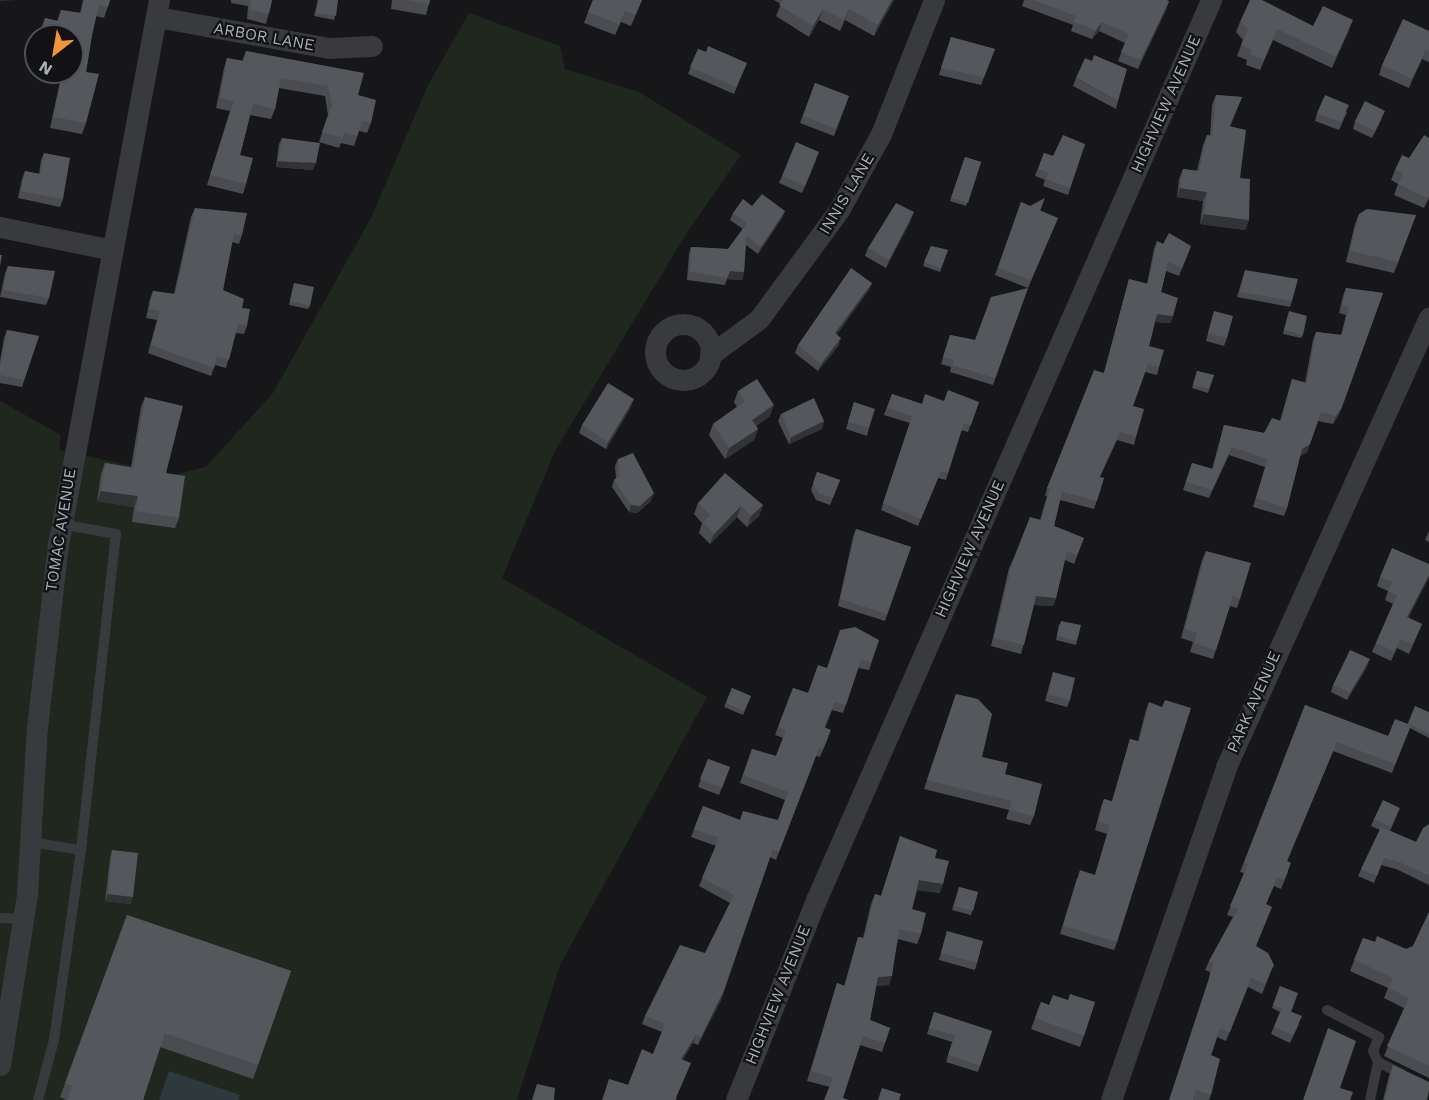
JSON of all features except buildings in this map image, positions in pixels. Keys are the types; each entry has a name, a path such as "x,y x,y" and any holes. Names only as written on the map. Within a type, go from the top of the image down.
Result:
{"street":[{"name":"INNIS LANE","path":"710,354 759,319 839,210 881,134 934,0"},
{"name":"HIGHVIEW AVENUE","path":"736,1100 816,900 1211,0"},
{"name":"ARBOR LANE","path":"158,8 329,48 372,46"},
{"name":"TOMAC AVENUE","path":"0,1065 24,919 42,669 61,524 158,8"},
{"path":"0,227 113,250"},
{"name":"PARK AVENUE","path":"1111,1100 1226,767 1429,318"}],"lane":[{"path":"38,1100 54,1040 81,850 116,534 61,524"},
{"path":"31,842 81,850"},
{"path":"0,918 24,919"},
{"path":"1327,1010 1379,1037 1373,1051 1378,1062 1370,1100"},
{"path":"1378,1062 1419,1082"}],"shaded area":[{"path":"469,13 560,46 565,69 639,92 741,155 686,234 555,451 502,578 707,697 560,965 517,1100 0,1100 0,401 61,435 59,450 174,475 206,467 273,393 372,216 427,87"},
{"path":"169,1071 240,1095 238,1100 159,1100"}]}
